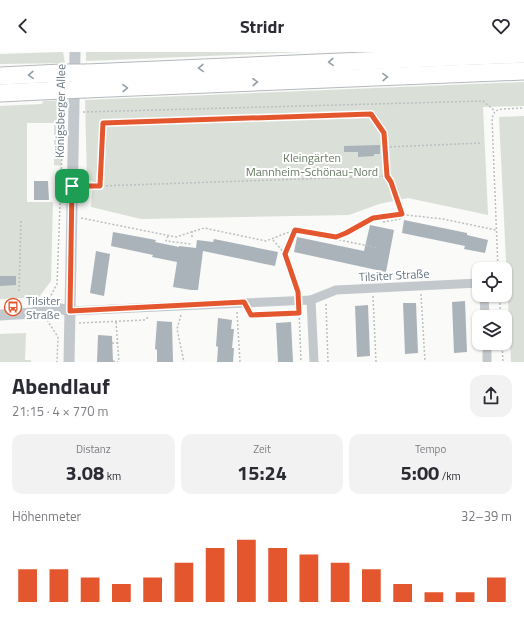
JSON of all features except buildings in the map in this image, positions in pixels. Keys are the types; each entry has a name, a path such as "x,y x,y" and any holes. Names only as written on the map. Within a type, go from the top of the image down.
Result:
{"highway":[{"path":"0,76 524,54"},
{"path":"0,93 524,71"}],"street":[{"name":"Königsberger Allee","path":"69,362 75,52"},
{"name":"Tilsiter Straße","path":"70,311 240,302 311,300 336,290 472,283"},
{"path":"311,300 314,362"},
{"path":"0,314 33,313 57,316 70,311"},
{"path":"487,350 487,362"}],"path":[{"path":"74,112 483,101 495,111"},
{"path":"495,111 502,109 524,108"},
{"path":"495,111 492,118 498,262"},
{"path":"100,186 103,123 371,114 384,133 387,176 391,182 402,214 400,219 383,222"},
{"path":"386,147 482,143"},
{"path":"48,303 57,284 61,175"},
{"path":"72,186 387,176"},
{"path":"336,237 373,218 402,214 443,219 496,230"},
{"path":"71,217 176,237 204,228 266,241 273,240 295,230 336,237 340,240 378,248"},
{"path":"19,291 21,221"},
{"path":"285,254 295,230"},
{"path":"192,231 192,238"},
{"path":"168,236 166,241 191,244"},
{"path":"273,240 285,254 296,282 301,362"},
{"path":"421,286 425,362"},
{"path":"372,288 376,362"},
{"path":"325,294 328,362"},
{"path":"240,302 251,315 299,313"},
{"path":"240,302 240,362"},
{"path":"183,305 177,329 184,362"},
{"path":"79,323 144,320 153,313 153,307"},
{"path":"46,322 58,337 58,362"},
{"path":"113,361 118,362 116,322"},
{"path":"112,343 117,343"},
{"path":"502,350 503,362"}],"green space":[{"path":"63,52 65,63 0,64 0,54"},
{"path":"86,52 304,52 86,61"},
{"name":"Kleingärten Mannheim-Schönau-Nord","path":"524,82 524,106 483,107 488,215 408,198 379,204 349,215 141,219 91,207 93,181 87,180 85,100"},
{"path":"65,100 61,166 54,165 54,123 27,123 27,202 53,202 51,281 39,297 0,299 0,106 42,104 43,101"},
{"path":"524,116 524,362 511,362 512,310 508,310 508,302 512,302 512,262 506,262 499,117"},
{"path":"26,333 25,360 31,360 31,362 0,362 0,334"}],"place":[{"name":"Tilsiter Straße","path":"13,307"}],"route":[{"path":"371,114 384,133 387,176 391,182 402,214 373,218 336,237 303,230 295,230 285,254 296,282 299,313 251,315 244,302 70,311 72,186 100,186 103,123 371,114"}]}
